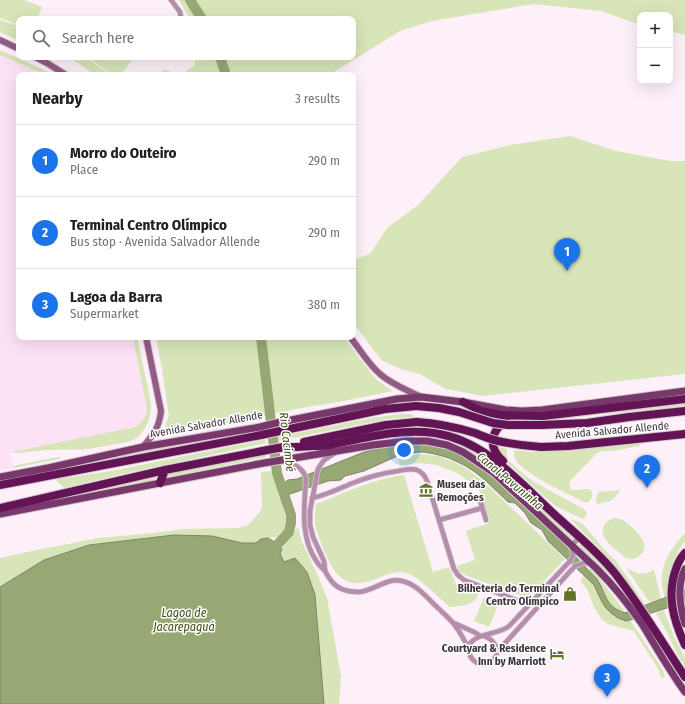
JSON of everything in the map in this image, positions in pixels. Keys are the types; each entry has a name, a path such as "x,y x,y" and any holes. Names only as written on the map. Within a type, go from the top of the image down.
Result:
{"highway":[{"name":"Avenida Salvador Allende","path":"543,416 685,399"},
{"path":"463,402 481,410 501,415 543,416"},
{"name":"Avenida Salvador Allende","path":"0,485 277,432 385,409 416,406 439,408 459,412 493,423 541,426 587,423 685,411"},
{"path":"515,477 510,468 494,451 492,445 496,431 505,421 508,420 527,420 543,416"},
{"name":"Avenida Salvador Allende","path":"278,448 386,425 417,422 441,424 497,440 541,447 568,446 685,434"},
{"path":"0,508 165,470 266,450 329,445 383,434 414,431 435,433 458,439 490,455 597,553 613,570 645,623 685,677"},
{"path":"160,483 165,470"},
{"path":"684,553 673,576 680,611 678,629 685,645"}],"main road":[{"name":"Avenida Salvador Allende","path":"0,477 143,447 397,399 421,397 463,402 506,410 522,411 542,410 685,391"},
{"path":"0,514 264,463 407,441 427,441 446,445 463,452 493,472 591,563 634,606"},
{"path":"676,592 685,569"},
{"path":"680,611 685,624"},
{"path":"645,623 666,664 685,692"}],"street":[{"path":"171,0 180,12 181,16"},
{"path":"0,40 16,48"},
{"path":"41,60 61,72"},
{"path":"143,447 156,430 160,419 160,411 147,340"},
{"path":"352,340 381,375 390,382 421,397"},
{"path":"325,570 324,561 315,543 310,518 318,468 324,460 336,452"},
{"path":"283,460 295,465 305,474 306,480 303,521 306,535 309,546 318,564 325,570 330,579 341,589 354,592 369,590 396,580 414,586 453,622 469,649 471,658 476,662 482,664 490,662 495,657 497,652 577,565 591,563"},
{"path":"312,498 326,495 377,475 407,469 422,473 426,478 454,569 458,575 464,580 529,605"},
{"path":"480,500 486,520"},
{"path":"439,520 482,508"},
{"path":"469,649 471,642 475,639 506,628 513,622 572,559 572,546 580,537"},
{"path":"453,622 482,636 488,637 496,645 497,652"}],"shaded area":[{"path":"0,0 24,0 42,7 38,16 16,16 16,24 0,18"},
{"path":"179,0 685,0 685,35 673,32 673,12 637,12 637,24 601,11 534,4 432,21 400,31 356,58 356,16 188,16"},
{"path":"0,20 16,25 16,40 0,32"},
{"path":"0,50 16,57 16,60 22,60 48,72 16,72 16,340 138,340 151,409 149,419 144,430 133,441 76,450 47,445 10,453 13,468 0,470"},
{"path":"0,50 16,57 16,60 22,60 49,72 39,72 0,55"},
{"path":"74,60 89,60 107,72 91,72"},
{"path":"91,60 132,60 123,72 109,72"},
{"path":"194,60 353,60 334,72 185,72 195,65"},
{"path":"163,70 172,72 161,72"},
{"path":"570,136 616,151 670,161 685,161 685,374 483,396 446,389 422,375 401,369 381,360 356,326 356,259 370,254 387,228 418,205 462,157 510,145"},
{"path":"134,340 138,340 151,409 149,419 144,430 137,438 128,442 87,449 47,450 19,453 12,452 135,427 142,422 147,408"},
{"path":"157,340 346,340 377,380 393,391 222,424 173,429 165,426 169,416"},
{"path":"685,404 685,406 519,423 520,422"},
{"path":"411,414 415,417 387,419 278,441 278,437 371,418"},
{"path":"260,430 148,454 0,481 116,456"},
{"path":"400,435 429,435 465,445 498,466 575,538 573,541 496,469 474,454 451,443 427,438 400,437 305,451"},
{"path":"265,440 266,443 64,488 56,480 112,471"},
{"path":"639,440 640,446 597,453 571,480 569,485 571,490 591,490 591,499 588,502 584,502 559,490 525,470 518,462 514,454 514,450 533,452 556,451"},
{"path":"496,446 507,449 509,461 527,477 584,509 587,513 585,518 583,519 557,507 503,459"},
{"path":"266,453 266,457 170,477 167,475 168,473"},
{"path":"420,454 439,456 461,465 483,481 565,559 528,598 465,575 459,571 457,566 475,560 466,531 489,523 478,487 457,473 437,465 422,463 400,465 398,458"},
{"path":"60,457 63,458 13,468 13,466"},
{"path":"274,471 287,523 284,531 277,537 261,539 256,543 242,543 212,536 174,535 89,545 44,560 0,587 0,558 98,538 183,529 238,528 248,525 260,512 262,506 261,472"},
{"path":"161,475 151,481 68,498 66,497"},
{"path":"404,475 433,572 449,567 456,584 478,592 477,598 471,603 450,607 423,583 407,573 395,572 366,582 354,583 348,582 340,577 331,566 321,544 315,525 316,504 370,483"},
{"path":"621,490 610,501 596,503 599,492"},
{"path":"570,519 583,524 617,562 645,604 642,606 614,565"},
{"path":"611,519 621,519 628,523 643,540 645,545 644,550 636,558 632,559 625,557 605,538 603,534 604,525"},
{"path":"298,527 302,542 327,598 341,676 339,704 324,704 315,595 307,572 295,558 284,562 280,554"},
{"path":"685,533 685,541 673,562 667,587 667,597 665,598 662,579 665,562 668,555"},
{"path":"580,543 618,582 635,608 609,576 579,546"},
{"path":"591,568 626,613 618,610 611,604 600,582 589,571"},
{"path":"626,568 640,574 654,570 661,599 650,603"},
{"path":"584,576 594,585 604,606 611,613 626,621 630,620 663,670 665,677 661,677 657,667 634,631 608,624 602,620 594,607 587,589 580,581"},
{"path":"484,597 499,603 489,627 474,621"},
{"path":"664,610 674,637 685,658 685,667 656,613"}],"water":[{"path":"408,442 418,442 451,448 480,463 525,504 597,579 607,599 613,607 618,610 625,613 685,590 685,602 626,621 618,618 605,607 594,585 548,541 542,530 531,523 525,513 515,503 508,502 486,481 464,465 449,458 435,454 424,452 404,453 364,471 345,476 341,480 328,481 287,495 283,484 288,480 297,479 364,452"},
{"name":"Lagoa de Jacarepaguá","path":"174,535 212,536 242,543 256,543 261,539 268,538 278,544 282,549 280,554 284,562 295,558 307,572 315,595 324,704 0,704 0,587 44,560 89,545"}],"waterway":[{"name":"Rio Cacimbé","path":"190,0 200,16"},
{"name":"Rio Cacimbé","path":"221,60 225,72"},
{"name":"Rio Cacimbé","path":"261,340 277,473 291,515 289,532 278,544"}],"place":[{"name":"Morro do Outeiro","path":"567,271"},
{"name":"Terminal Centro Olímpico","path":"647,488"},
{"name":"Museu das Remoções","path":"426,490"},
{"name":"Bilheteria do Terminal Centro Olímpico","path":"570,594"},
{"name":"Courtyard & Residence Inn by Marriott","path":"557,654"},
{"name":"Lagoa da Barra","path":"607,697"}],"water label":[{"name":"Canal Pavuninha","path":"510,481"}]}
